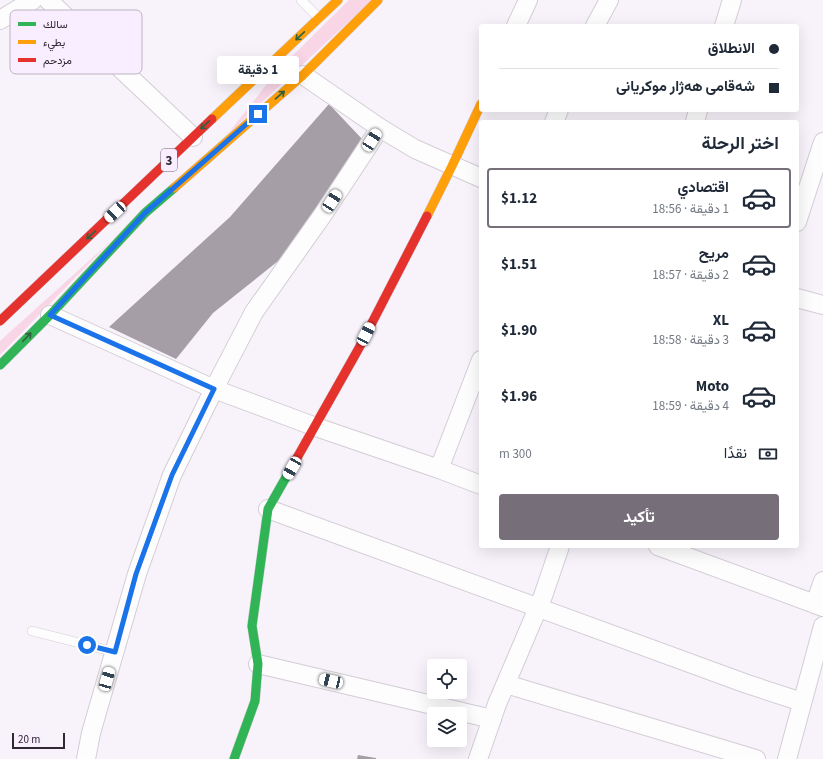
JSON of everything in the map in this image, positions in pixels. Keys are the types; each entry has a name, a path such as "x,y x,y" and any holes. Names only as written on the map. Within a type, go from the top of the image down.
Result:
{"main road":[{"name":"3","path":"0,365 50,315 193,137 338,0"},
{"name":"3","path":"0,320 136,207 303,75 378,0"},
{"path":"234,759 255,701 258,664 252,626 268,510 316,427 359,348 452,166 479,108"}],"street":[{"path":"16,10 33,0"},
{"path":"48,0 59,10"},
{"path":"517,24 528,0"},
{"path":"596,24 609,0"},
{"path":"725,24 732,0"},
{"path":"0,20 10,14"},
{"path":"126,74 193,137"},
{"path":"303,75 380,128 415,149 479,177"},
{"path":"86,759 91,733 136,574 172,475 254,312 324,213 380,128"},
{"path":"799,216 823,142"},
{"path":"799,299 823,305"},
{"path":"50,315 214,389 316,427 479,484"},
{"path":"439,469 479,365"},
{"path":"268,510 538,609 747,684 802,702"},
{"path":"478,759 506,684 538,609 559,548"},
{"path":"670,548 693,552 819,605 823,581"},
{"path":"787,759 823,626"},
{"path":"258,664 492,719"},
{"path":"506,684 756,759"}],"lane":[{"path":"301,0 319,18"},
{"path":"32,631 115,652"}],"shaded area":[{"path":"349,0 372,0 227,135 277,71"},
{"path":"110,242 0,355 0,341"}],"building":[{"path":"329,104 363,140 282,258 213,313 176,359 109,327 230,217"},
{"path":"358,755 376,758 376,759 357,759"}],"traffic: fast":[{"path":"0,365 50,315 145,213 174,188"},
{"path":"234,759 255,701 258,664 252,626 268,509 289,472"}],"traffic: slow":[{"path":"212,119 338,0"},
{"path":"174,188 303,75 378,0"},
{"path":"427,216 479,108"}],"traffic: jam":[{"path":"0,321 212,119"},
{"path":"289,472 359,348 427,216"}],"route":[{"path":"87,645 115,652 136,574 172,475 214,389 50,315 145,213 258,114"}]}
